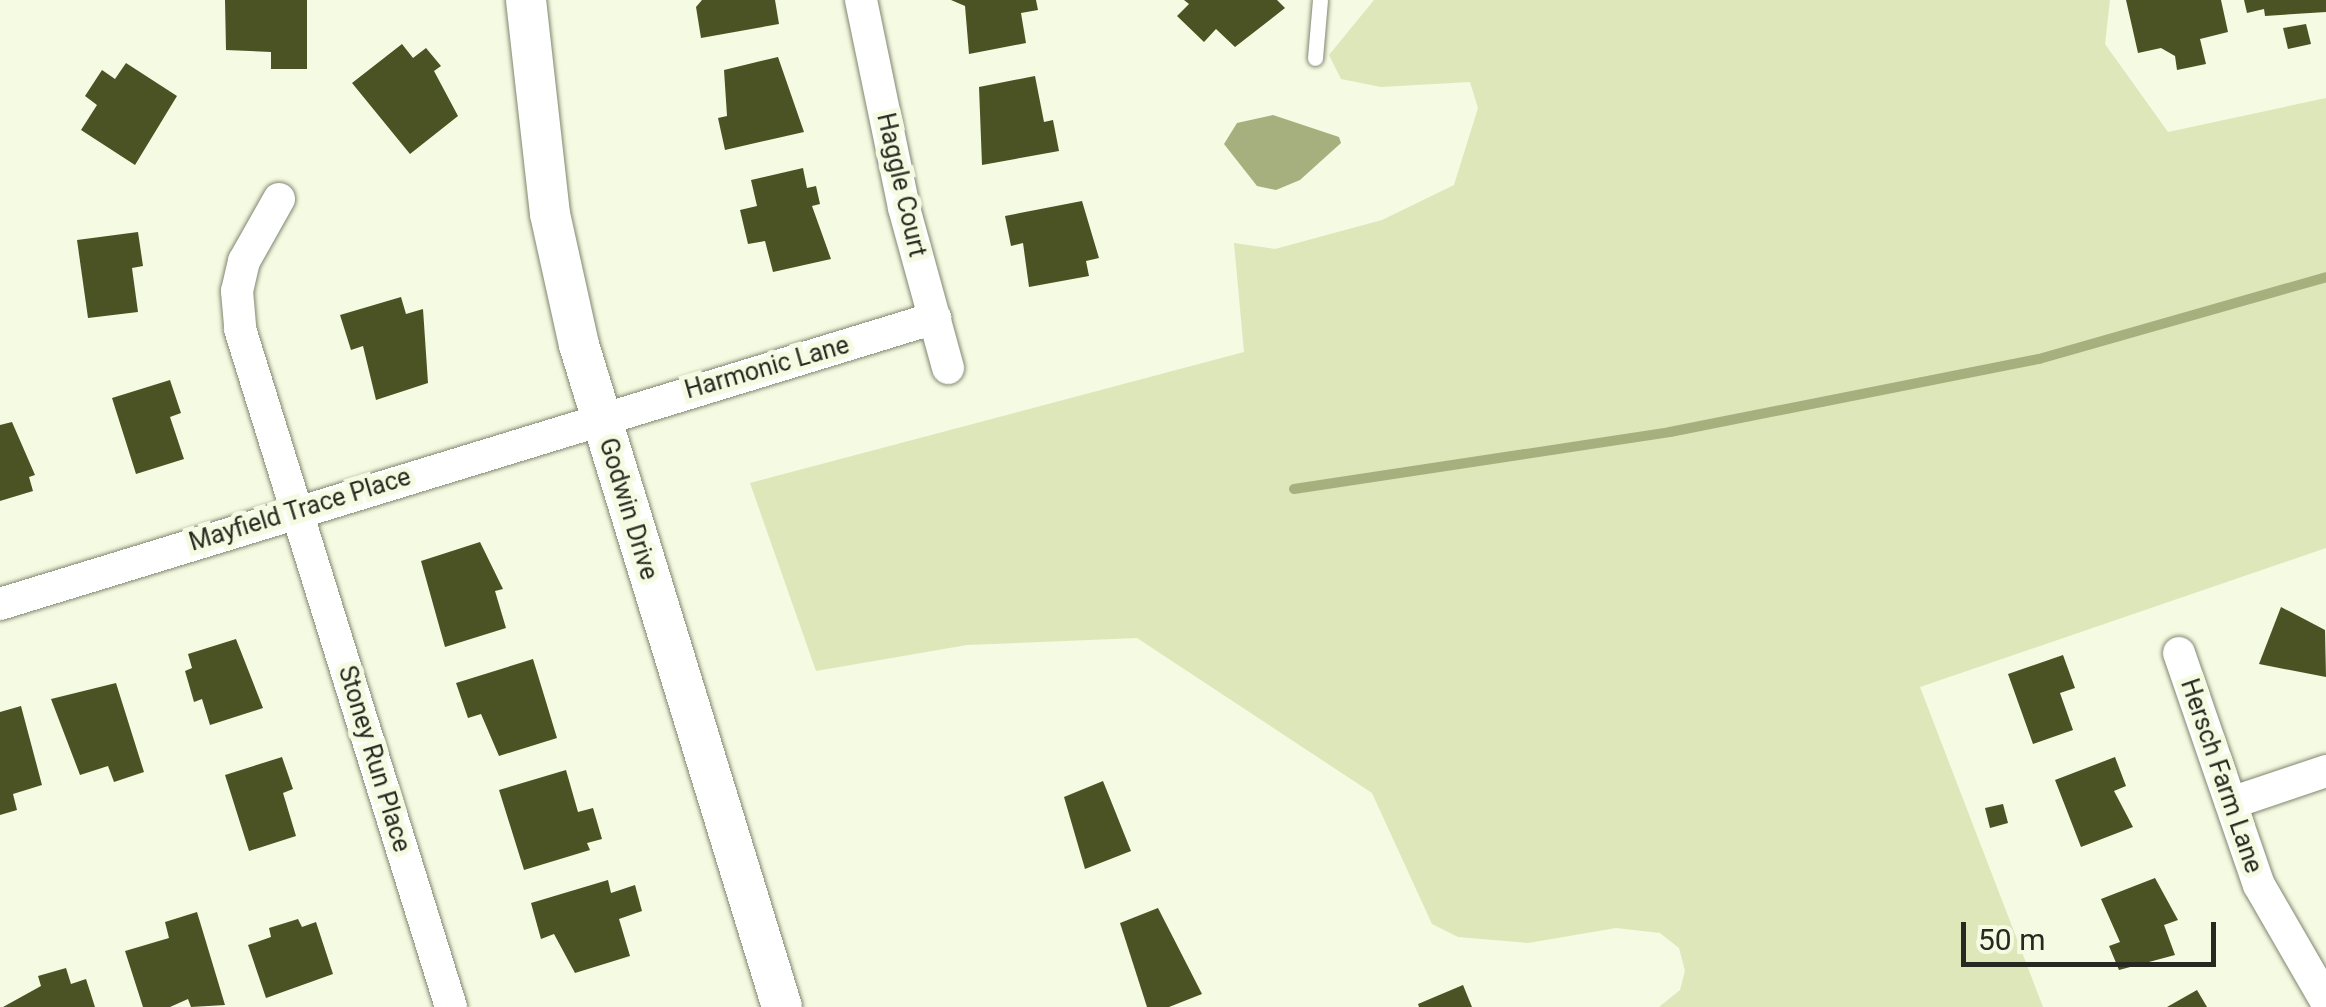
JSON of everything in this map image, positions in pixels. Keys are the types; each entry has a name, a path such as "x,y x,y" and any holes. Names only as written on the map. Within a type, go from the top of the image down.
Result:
{"street":[{"name":"Godwin Drive","path":"526,0 550,214 600,417 782,1007"},
{"name":"Haggle Court","path":"860,0 948,368"},
{"name":"Stoney Run Place","path":"279,199 244,262 236,310 451,1007"},
{"name":"Harmonic Lane","path":"600,417 935,318"},
{"name":"Mayfield Trace Place","path":"0,604 600,417"},
{"name":"Hersch Farm Lane","path":"2179,653 2274,920 2326,1001"},
{"path":"2231,804 2326,771"}],"lane":[{"path":"1316,58 1320,0"}],"shaded area":[{"path":"1374,0 2110,0 2105,44 2168,132 2326,98 2326,548 1920,687 2043,1007 1659,1007 1680,990 1685,971 1679,948 1660,933 1616,928 1528,943 1458,937 1432,924 1372,793 1137,638 967,645 816,671 750,483 1244,352 1234,243 1275,249 1382,220 1454,185 1478,108 1470,82 1381,87 1341,79 1329,55"},
{"path":"1273,115 1339,137 1341,143 1300,180 1276,190 1257,186 1224,144 1237,123"}],"building":[{"path":"225,0 307,0 307,69 271,69 271,52 226,50"},
{"path":"702,0 775,0 779,24 701,38 696,7"},
{"path":"951,0 1036,0 1038,10 1021,13 1026,43 969,54 965,6"},
{"path":"1184,0 1277,0 1285,8 1235,47 1216,29 1204,42 1177,16 1189,4"},
{"path":"2126,0 2221,0 2228,32 2200,39 2206,64 2177,70 2175,56 2161,48 2138,53"},
{"path":"2244,0 2326,0 2326,12 2265,16 2264,9 2247,13"},
{"path":"2306,24 2311,44 2288,49 2283,28"},
{"path":"402,44 413,58 426,48 441,66 434,71 458,116 410,154 352,83"},
{"path":"778,57 804,132 725,150 718,118 727,116 724,70"},
{"path":"126,63 177,96 135,165 81,130 97,105 85,96 102,70 115,79"},
{"path":"1035,76 1044,122 1053,120 1059,151 982,165 979,87"},
{"path":"803,168 807,188 816,186 820,204 812,206 831,259 773,272 765,241 748,244 740,210 757,206 751,180"},
{"path":"1082,201 1099,258 1086,261 1089,276 1029,287 1023,243 1011,246 1005,216"},
{"path":"138,232 143,266 132,268 138,312 88,318 77,240"},
{"path":"401,297 406,314 423,309 428,383 376,400 363,346 351,350 340,315"},
{"path":"170,380 181,413 170,417 184,459 136,474 112,398"},
{"path":"12,422 35,475 29,477 33,491 0,501 0,425"},
{"path":"480,542 503,589 495,591 506,628 445,647 421,561"},
{"path":"2281,607 2325,630 2326,677 2259,664"},
{"path":"236,639 263,708 210,725 202,699 194,702 185,671 192,668 188,654"},
{"path":"2063,655 2075,688 2060,693 2073,730 2033,744 2008,674"},
{"path":"533,659 557,738 499,756 481,714 468,718 456,683"},
{"path":"116,683 144,772 114,782 108,766 80,775 51,699"},
{"path":"21,706 42,785 13,794 17,810 0,815 0,712"},
{"path":"282,757 293,789 283,793 296,836 249,851 225,775"},
{"path":"2115,757 2126,786 2114,791 2133,827 2081,847 2055,780"},
{"path":"566,770 578,812 593,808 602,839 587,843 590,850 524,870 499,790"},
{"path":"1103,781 1131,851 1085,869 1064,797"},
{"path":"2003,804 2008,823 1990,828 1985,808"},
{"path":"2155,878 2178,920 2164,925 2175,955 2119,970 2109,946 2120,942 2101,899"},
{"path":"608,880 611,893 635,885 642,911 619,919 630,956 575,973 554,934 541,939 531,903"},
{"path":"1158,908 1202,994 1169,1007 1147,1007 1120,923"},
{"path":"197,912 225,1005 191,1007 188,999 170,1007 143,1007 125,951 169,938 165,922"},
{"path":"298,919 302,927 316,922 333,974 266,998 248,945 271,937 269,928"},
{"path":"66,968 71,984 86,979 95,1007 3,1007 41,986 38,976"},
{"path":"1463,985 1472,1007 1419,1007 1418,1004"},
{"path":"2197,990 2207,1007 2167,1007"}],"waterway":[{"path":"1294,489 1670,432 2039,359 2326,277"}]}
